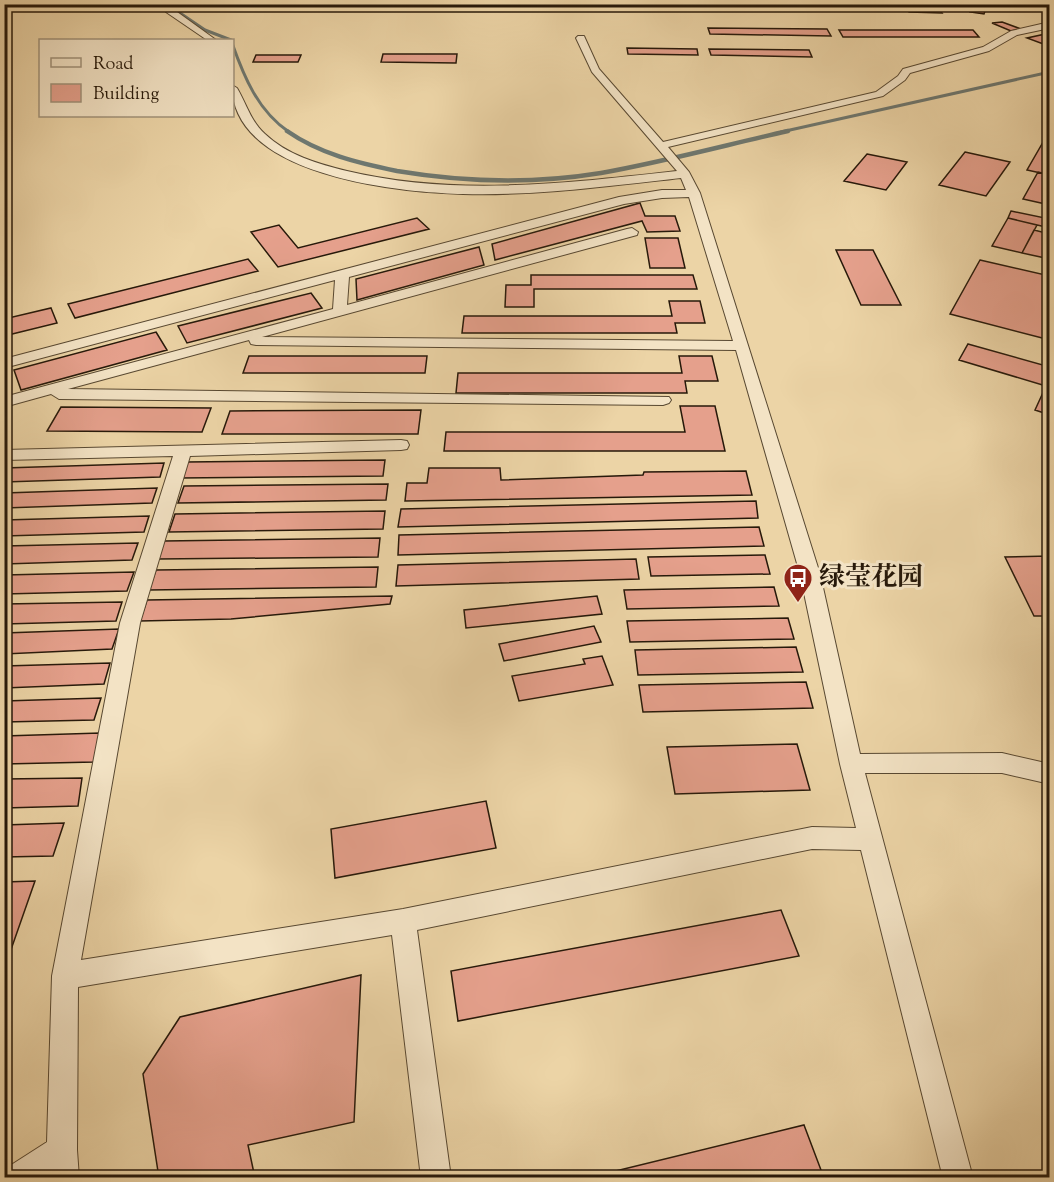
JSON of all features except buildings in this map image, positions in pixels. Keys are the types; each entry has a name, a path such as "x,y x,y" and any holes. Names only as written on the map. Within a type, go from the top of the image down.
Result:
{"street":[{"path":"168,6 170,10 211,39"},
{"path":"234,92 254,130 278,150 307,163 365,179 431,189 503,191 676,165 879,94 902,78 906,71 986,49 1014,33 1050,25"},
{"path":"581,38 595,70 676,165 742,346 810,574 851,764 958,1178"},
{"path":"4,364 623,200 662,194 676,165"},
{"path":"4,402 632,232"},
{"path":"340,311 342,275"},
{"path":"233,340 742,346"},
{"path":"33,394 663,400"},
{"path":"4,455 401,445"},
{"path":"19,1178 63,1164 65,976 130,623 183,452"},
{"path":"851,764 1002,763 1050,774"},
{"path":"65,976 403,921 812,838 870,839"},
{"path":"403,921 436,1178"}],"waterway":[{"path":"182,4 177,11 205,30 228,39"},
{"path":"234,48 253,92 269,114 289,132"},
{"path":"781,132 1050,72"},
{"path":"287,131 326,152 368,165 447,178 499,180 550,179 601,173 788,131"}],"place":[{"name":"绿莹花园","path":"798,604"}]}
